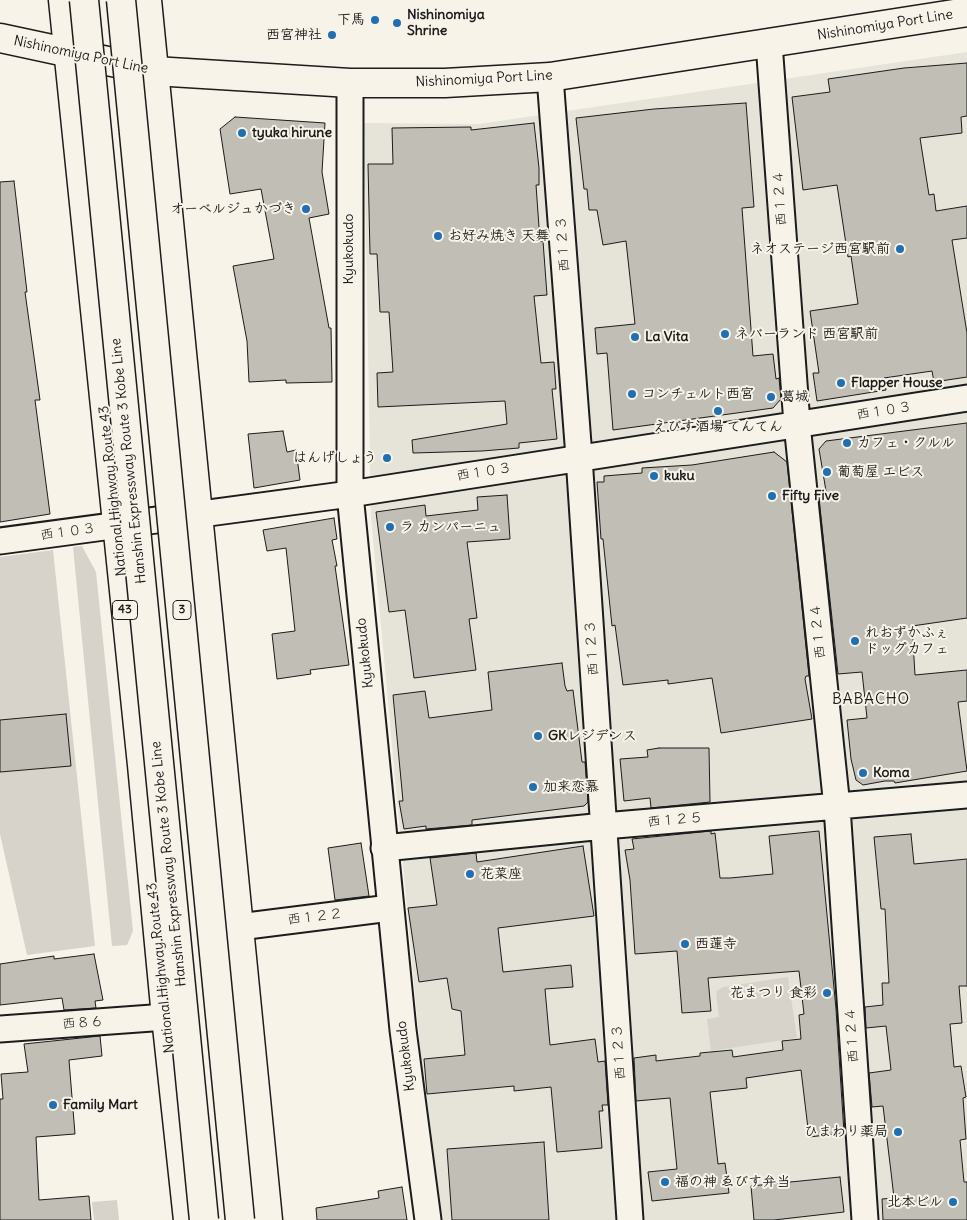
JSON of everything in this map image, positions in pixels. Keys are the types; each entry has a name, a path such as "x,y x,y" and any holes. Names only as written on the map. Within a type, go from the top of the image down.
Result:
{"main road":[{"name":"National Highway Route 43","path":"63,0 188,1220"},
{"name":"Hanshin Expressway Route 3 Kobe Line","path":"84,0 204,1220"},
{"name":"3","path":"121,0 240,1220"},
{"path":"147,0 268,1220"},
{"name":"Nishinomiya Port Line","path":"0,38 68,51 154,71 350,83 444,83 550,77 967,12"}],"street":[{"name":"西１２４","path":"769,43 797,424 836,807 866,1220"},
{"name":"西１２３","path":"550,77 579,457 630,1220"},
{"name":"Kyukokudo","path":"350,83 350,494 390,908 412,1107 428,1220"},
{"name":"西１０３","path":"0,541 350,494 967,398"},
{"name":"西１２５","path":"384,848 604,826 967,795"},
{"name":"西１２２","path":"239,927 390,908"},
{"name":"西８６","path":"0,1029 166,1017"}],"shaded area":[{"path":"967,52 967,1220 443,1220 425,1103 371,517 364,123 479,124"},
{"path":"82,546 96,572 133,931 127,945 112,946 73,547"},
{"path":"53,550 95,946 27,955 0,834 0,557"},
{"path":"788,977 797,1038 711,1051 707,1019 719,1017 717,991 723,987"},
{"path":"117,1200 119,1220 94,1220 92,1202"}],"building":[{"path":"967,63 967,116 961,117 962,133 920,138 929,195 934,194 936,211 967,206 967,238 952,240 967,333 967,377 934,382 932,371 884,378 886,390 817,401 813,373 819,373 810,311 858,304 851,256 848,257 837,185 803,190 792,97 830,92 828,79 904,68"},
{"path":"746,103 754,207 742,208 753,356 773,354 776,379 779,378 781,399 773,408 613,430 607,353 597,354 595,328 635,324 626,241 603,245 597,210 589,210 587,189 584,189 576,118 654,109"},
{"path":"235,117 325,123 322,172 329,214 309,218 329,328 331,328 332,382 286,383 286,380 249,382 247,341 233,266 274,259 261,189 230,194 220,129"},
{"path":"534,123 539,168 539,185 536,185 540,241 543,241 547,295 534,296 541,363 554,362 556,389 552,389 557,439 519,443 519,448 413,453 412,440 507,424 505,401 378,407 377,373 393,372 389,312 380,312 377,254 370,254 368,164 393,164 392,128 471,127 471,130"},
{"path":"14,181 27,292 25,292 40,400 35,400 50,514 0,522 0,182"},
{"path":"967,423 967,618 912,626 915,675 967,670 967,701 958,702 967,771 895,783 894,781 885,781 863,785 856,780 851,759 847,720 867,718 862,672 838,674 818,489 827,497 819,449 826,441"},
{"path":"283,431 287,452 296,450 300,480 254,488 248,434"},
{"path":"774,452 787,462 809,676 806,676 805,679 812,719 721,733 712,678 668,684 668,680 623,685 615,625 612,626 603,539 601,539 597,482 604,482 604,476 642,473 642,468 692,465"},
{"path":"507,495 510,539 467,542 477,618 469,619 476,670 414,678 405,610 389,612 376,512 425,505 426,516 478,510 477,497"},
{"path":"334,518 337,539 332,540 349,665 310,670 311,674 277,679 272,634 295,631 286,548 267,551 263,530"},
{"path":"562,663 567,691 573,690 582,762 585,762 588,802 584,806 472,820 472,825 426,829 426,826 404,829 399,801 403,801 393,695 425,691 429,718 492,710 488,672"},
{"path":"66,714 71,766 0,772 0,720"},
{"path":"659,748 709,748 710,802 651,808 650,798 624,801 620,759 648,757 647,750"},
{"path":"711,831 711,834 715,833 720,878 730,878 773,874 769,836 819,831 836,1009 844,1133 809,1137 801,1070 746,1078 747,1088 710,1092 718,1164 725,1163 729,1193 652,1201 648,1172 677,1169 670,1098 636,1101 634,1058 656,1055 656,1061 700,1056 700,1053 732,1050 733,1057 783,1050 782,1041 801,1039 799,1015 804,1014 799,971 708,978 711,1011 682,1013 677,951 635,954 630,880 625,850 634,849 632,839"},
{"path":"911,834 914,864 967,859 967,986 959,986 962,1023 950,1024 954,1067 961,1066 966,1097 963,1098 966,1139 960,1140 964,1182 967,1182 967,1220 883,1220 882,1199 894,1198 883,1106 872,1107 869,1073 891,1070 886,1026 866,1028 865,1007 883,1005 882,983 889,983 885,909 881,909 874,837"},
{"path":"361,843 369,896 335,900 328,848"},
{"path":"583,846 594,916 498,928 503,972 571,965 573,987 545,989 550,1045 595,1039 598,1062 605,1061 608,1105 602,1105 603,1111 599,1111 602,1148 557,1152 551,1087 514,1091 514,1086 427,1094 424,1059 465,1055 461,1011 452,1009 447,978 419,982 408,908 437,905 430,858 476,853 477,862"},
{"path":"94,954 103,1000 95,1001 96,1008 64,1010 62,998 0,1005 0,964 54,956 54,959"},
{"path":"100,1036 102,1056 69,1060 75,1134 36,1137 39,1200 89,1196 91,1220 0,1220 0,1099 3,1099 1,1074 28,1072 24,1044"},
{"path":"544,1142 549,1220 452,1220 447,1149"},
{"path":"840,1177 844,1212 774,1220 754,1220 751,1186"},
{"path":"402,1187 407,1220 317,1220 316,1208 379,1198 378,1191"}],"place":[{"name":"下馬","path":"375,20"},
{"name":"Nishinomiya Shrine","path":"397,23"},
{"name":"西宮神社","path":"332,35"},
{"name":"tyuka hirune","path":"242,133"},
{"name":"オーベルジュかづき","path":"306,209"},
{"name":"お好み焼き 天舞","path":"438,236"},
{"name":"ネオステージ西宮駅前","path":"900,249"},
{"name":"ネバーランド 西宮駅前","path":"725,334"},
{"name":"La Vita","path":"635,337"},
{"name":"Flapper House","path":"841,383"},
{"name":"コンチェルト西宮","path":"632,394"},
{"name":"葛城","path":"771,397"},
{"name":"えびす酒場 てんてん","path":"718,411"},
{"name":"カフェ・クルル","path":"847,443"},
{"name":"はんげしょう","path":"387,458"},
{"name":"葡萄屋 エビス","path":"827,472"},
{"name":"kuku","path":"654,476"},
{"name":"Fifty Five","path":"772,496"},
{"name":"ラ カンパーニュ","path":"390,527"},
{"name":"れおずかふぇ ドッグカフェ","path":"855,641"},
{"name":"GKレジデンス","path":"538,736"},
{"name":"Koma","path":"863,773"},
{"name":"加来恋慕","path":"533,787"},
{"name":"花菜座","path":"470,874"},
{"name":"西蓮寺","path":"685,944"},
{"name":"花まつり 食彩","path":"827,993"},
{"name":"Family Mart","path":"53,1105"},
{"name":"ひまわり薬局","path":"898,1132"},
{"name":"福の神 ゑびす弁当","path":"665,1182"},
{"name":"北本ビル","path":"953,1202"}],"district":[{"name":"BABACHO","path":"871,700"}]}
